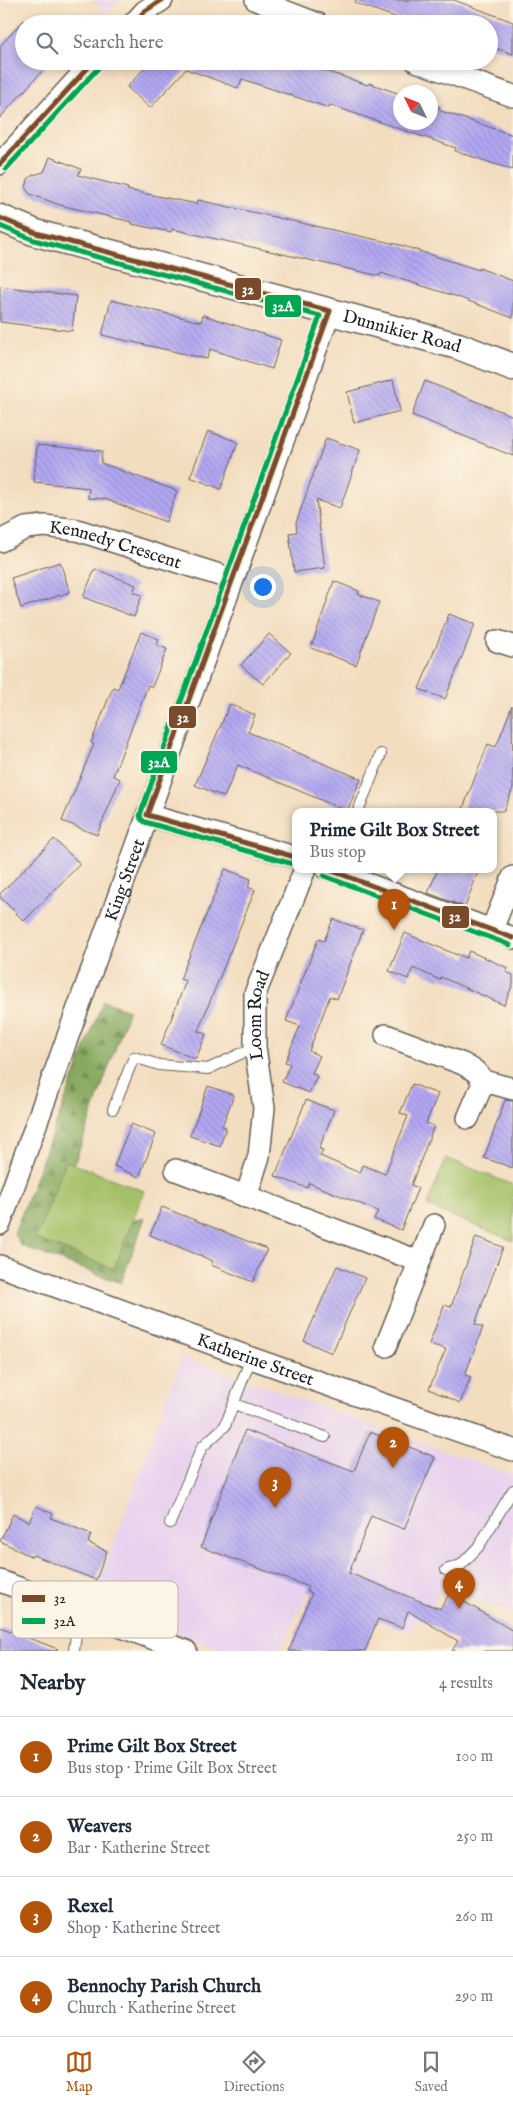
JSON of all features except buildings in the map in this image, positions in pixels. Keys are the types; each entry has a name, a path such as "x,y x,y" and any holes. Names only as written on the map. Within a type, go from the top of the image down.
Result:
{"street":[{"path":"141,15 162,0"},
{"path":"256,0 295,15"},
{"path":"0,164 86,70"},
{"path":"441,70 513,96"},
{"name":"Dunnikier Road","path":"0,218 36,233 458,346 513,367"},
{"name":"King Street","path":"0,1224 330,311"},
{"name":"Kennedy Crescent","path":"0,541 26,528 44,526 77,530 232,579"},
{"path":"147,816 292,856"},
{"name":"Loom Road","path":"246,1197 259,1156 264,1108 255,1047 255,994 303,873"},
{"path":"340,873 513,938"},
{"path":"492,930 513,877"},
{"path":"386,1035 463,1064 484,1081 513,1089"},
{"path":"468,1118 484,1081"},
{"path":"176,1170 418,1261"},
{"path":"386,1346 434,1224"},
{"name":"Katherine Street","path":"0,1266 251,1358 513,1450"},
{"path":"0,1581 12,1586"},
{"path":"151,1638 186,1651"}],"lane":[{"path":"359,808 380,754"},
{"path":"113,1109 134,1057 159,1066 208,1069 255,1047"},
{"path":"170,1523 202,1447 225,1426 251,1358"},
{"path":"234,1404 326,1437"},
{"path":"446,1570 461,1565 479,1546 513,1490"},
{"path":"74,1651 76,1638"}],"shaded area":[{"path":"92,0 120,0 106,13"},
{"path":"182,1357 513,1475 513,1614 444,1588 408,1632 308,1592 280,1651 224,1651 178,1634 178,1581 99,1581"}],"green space":[{"path":"103,1001 129,1010 51,1229 120,1224 145,1218 121,1283 21,1246 14,1234"},
{"path":"446,1158 513,1185 513,1241 427,1206"},
{"path":"66,1161 144,1191 114,1269 36,1239"}],"transit line":[{"name":"32","path":"141,15 162,0"},
{"name":"32","path":"0,164 86,70"},
{"name":"32A","path":"6,169 96,70"},
{"name":"32","path":"0,218 36,233 330,311 147,815 292,856"},
{"name":"32A","path":"0,226 34,240 320,316 140,815 141,819 145,822 292,864"},
{"name":"32","path":"338,873 513,938"},
{"name":"32A","path":"324,876 510,945"}],"place":[{"name":"Prime Gilt Box Street","path":"394,930"},
{"name":"Weavers","path":"393,1468"},
{"name":"Rexel","path":"275,1508"},
{"name":"Bennochy Parish Church","path":"459,1609"}]}
